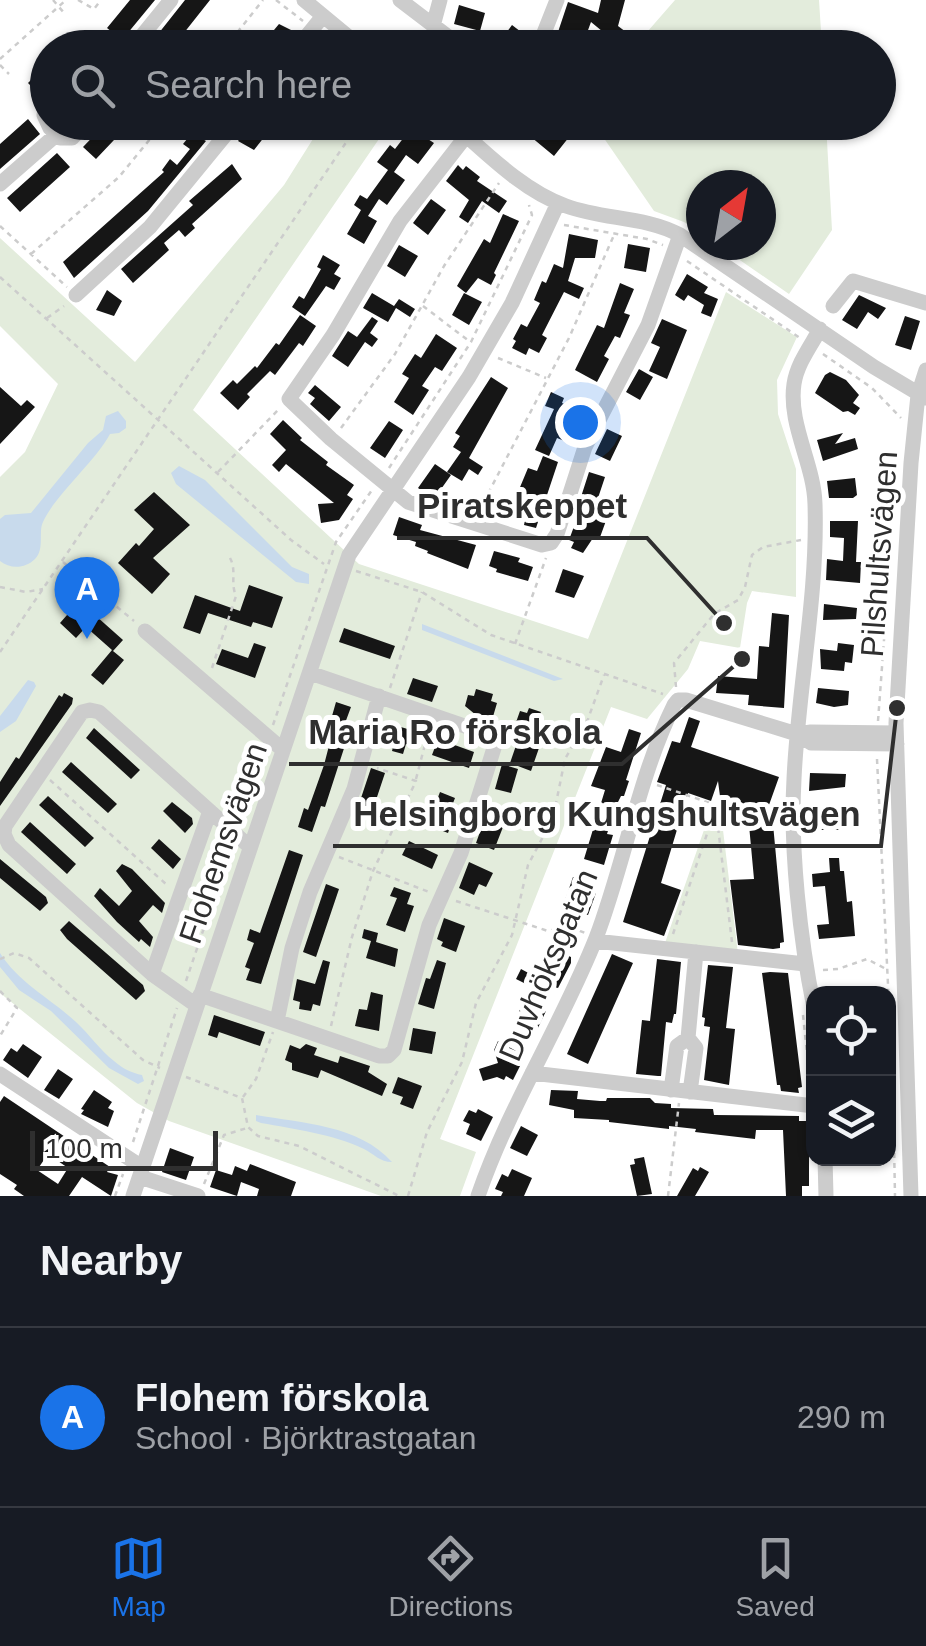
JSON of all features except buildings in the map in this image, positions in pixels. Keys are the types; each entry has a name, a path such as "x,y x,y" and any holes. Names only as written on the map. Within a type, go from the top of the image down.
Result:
{"street":[{"path":"147,30 171,0"},
{"path":"304,0 340,30"},
{"path":"400,0 438,30"},
{"path":"430,24 440,0"},
{"path":"547,30 558,0"},
{"path":"312,30 323,16"},
{"path":"0,184 50,140"},
{"path":"76,295 150,227 221,140"},
{"path":"463,140 400,221 333,335 289,399 331,439 416,506 542,545 551,543 586,447 648,325 680,236"},
{"path":"483,140 526,184 558,203 656,224 680,236 922,397"},
{"name":"Flohemsvägen","path":"133,1196 344,569 356,542 392,490 477,347 512,303 558,203"},
{"path":"832,306 849,284 860,281 926,303"},
{"path":"812,986 792,806 814,562 815,501 794,411 794,386 803,347 820,329"},
{"name":"Pilshultsvägen","path":"911,1196 896,739 906,540 926,370"},
{"path":"146,631 283,750"},
{"path":"250,847 99,712 90,710 82,712 5,826 4,834 8,845 152,974 198,1000 388,1056 394,1050 412,976 440,896 461,853 494,748 486,733 310,673"},
{"path":"277,1022 292,948 310,892 354,789 382,697"},
{"name":"Duvhöksgatan","path":"478,1196 532,1074 572,996 622,865 649,769 678,700 797,734 896,739"},
{"path":"152,974 210,811"},
{"path":"594,941 811,967"},
{"path":"680,1091 677,1046 688,1038 696,952"},
{"path":"0,1074 141,1172 199,1196"},
{"path":"532,1074 806,1105"},
{"path":"826,1166 826,1196"}],"path":[{"path":"54,0 65,14"},
{"path":"32,30 66,0"},
{"path":"78,0 94,9 101,0"},
{"path":"239,30 263,0"},
{"path":"250,6 251,14"},
{"path":"425,30 430,24"},
{"path":"0,58 30,32"},
{"path":"0,65 10,74"},
{"path":"31,254 112,183 149,140"},
{"path":"0,652 348,140"},
{"path":"106,180 112,183"},
{"path":"331,439 358,409 395,354 444,266 500,182"},
{"path":"550,220 655,242 674,252 801,339 803,347 872,388 901,418"},
{"path":"0,226 76,295 46,319"},
{"path":"473,524 548,378 614,234"},
{"path":"0,277 311,556 422,592 480,630 516,644 604,675 674,692"},
{"path":"422,306 477,347 548,378"},
{"path":"217,474 289,399"},
{"path":"662,704 674,692 674,663 714,614 738,600 752,555 763,547 803,540 804,533"},
{"path":"516,644 551,543"},
{"path":"206,684 236,596 232,586 235,567 230,558"},
{"path":"62,561 146,631"},
{"path":"0,587 26,592 43,589"},
{"path":"382,697 422,592"},
{"path":"408,1196 427,1132 462,1062 476,1004 516,922 528,865 553,818 565,758 588,719 604,675"},
{"path":"330,1029 372,871 416,781 430,724"},
{"path":"361,762 416,781"},
{"path":"42,772 206,922"},
{"path":"656,784 766,822"},
{"path":"720,805 718,827 733,956"},
{"path":"668,949 710,828 782,821"},
{"path":"328,852 516,922 548,931 574,926 594,941"},
{"path":"0,959 14,952 29,958 149,1064 242,1098"},
{"path":"811,967 838,969 867,959 887,970"},
{"path":"0,991 17,1008 0,1036"},
{"path":"277,1022 256,1079 242,1098 248,1128 258,1136 299,1146 399,1196"},
{"path":"668,1196 680,1091"},
{"path":"199,1196 224,1135 248,1128"}],"green space":[{"path":"675,0 819,0 821,30 649,30"},
{"path":"312,140 378,140 193,410 359,564 588,639 726,292 797,337 777,380 778,414 796,469 796,597 752,591 740,648 700,641 688,669 647,719 611,707 440,1139 476,1152 460,1196 381,1196 169,1121 137,1103 0,993 0,477 25,452 58,384 0,326 0,238 135,362 284,185"},
{"path":"605,140 827,140 832,230 789,294 740,260 776,260 776,170 686,170 684,222 654,211"},
{"path":"705,827 723,830 738,954 665,943"}],"water":[{"path":"118,411 126,428 110,434 49,511 35,559 18,567 0,561 0,519 31,513 103,430 106,416"},
{"path":"179,466 205,480 292,567 309,574 309,584 296,582 176,484 171,473"},
{"path":"422,624 563,679 554,681 422,630"},
{"path":"28,680 36,686 16,721 0,732 0,716"},
{"path":"0,953 16,973 76,1022 109,1057 142,1075 144,1081 138,1084 109,1068 51,1011 19,990 0,967"},
{"path":"256,1115 347,1133 379,1150 392,1162 339,1139 261,1123 256,1121"}],"place":[{"name":"Piratskeppet","path":"724,623"},
{"name":"Flohem förskola","path":"87,639"},
{"name":"Maria Ro förskola","path":"742,659"},
{"name":"Helsingborg Kungshultsvägen","path":"897,708"}]}
